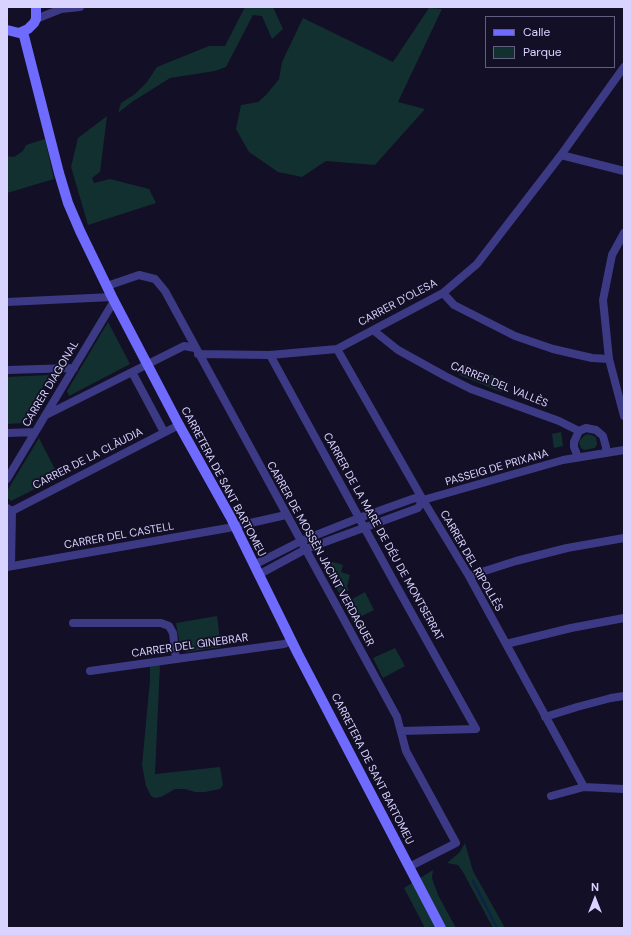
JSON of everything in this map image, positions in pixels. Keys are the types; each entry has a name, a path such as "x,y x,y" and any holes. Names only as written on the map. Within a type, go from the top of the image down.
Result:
{"street":[{"path":"36,7 36,19"},
{"path":"7,30 14,33 24,32 31,27 36,19 58,8 80,7"},
{"name":"CARRETERA DE SANT BARTOMEU","path":"24,32 59,173 68,203 113,299 179,425 235,527 292,641 441,928"},
{"name":"CARRER D'OLESA","path":"46,415 184,346 197,351 270,354 337,349 443,293 477,264 561,155 624,67"},
{"path":"561,155 624,171"},
{"path":"624,233 612,255 603,300 609,359 624,416"},
{"name":"CARRER DE MOSSÈN JACINT VERDAGUER","path":"107,286 139,275 155,279 165,291 397,717 406,751 456,844 409,867"},
{"path":"443,293 454,305 515,336 553,349 592,358 609,359"},
{"path":"7,302 113,299"},
{"name":"CARRER DIAGONAL","path":"7,479 74,368 113,299"},
{"name":"CARRER DEL VALLÈS","path":"373,330 398,350 471,389 561,422 579,431"},
{"name":"CARRER DEL RIPOLLÈS","path":"337,349 423,500 469,576 584,787"},
{"name":"CARRER DE LA MARE DE DÉU DE MONTSERRAT","path":"270,354 476,729 401,731"},
{"path":"7,370 74,368"},
{"path":"132,372 164,432"},
{"name":"CARRER DE LA CLÀUDIA","path":"9,509 179,425"},
{"path":"606,453 603,436 600,433 591,428 586,428 579,431 574,442 574,447 578,457 606,453 624,450"},
{"path":"7,433 35,432"},
{"name":"PASSEIG DE PRIXANA","path":"254,565 301,541 415,498 423,500 578,457"},
{"name":"PASSEIG DE PRIXANA","path":"258,574 306,549 418,508 423,500"},
{"path":"9,509 9,566"},
{"name":"CARRER DEL CASTELL","path":"9,566 235,527 286,515"},
{"path":"469,576 516,561 567,548 624,538"},
{"path":"506,644 571,628 624,618"},
{"path":"73,624 161,623 169,626 173,633 176,659"},
{"name":"CARRER DEL GINEBRAR","path":"90,671 284,644 292,641"},
{"path":"545,717 577,707 624,696"},
{"path":"551,796 584,787 624,789"}],"green space":[{"path":"245,7 273,7 283,29 272,39 262,16 253,15 226,67 215,71 170,78 132,102 118,113 121,103 135,94 147,82 157,67 209,46 225,46"},
{"path":"429,8 442,9 398,102 425,109 375,165 326,161 302,177 278,172 249,152 236,129 241,105 258,102 279,79 282,62 303,18 393,62"},
{"path":"107,116 100,172 92,178 94,183 110,179 149,189 156,203 88,225 71,167 78,138"},
{"path":"45,139 54,179 7,193 7,156 14,157 23,151 26,145"},
{"path":"108,322 130,364 69,396 67,391"},
{"path":"465,364 506,381 501,392 459,375"},
{"path":"49,375 24,423 7,424 7,377"},
{"path":"561,432 563,446 554,448 552,434"},
{"path":"588,434 596,438 597,444 595,448 584,450 581,448 579,443 585,435"},
{"path":"39,438 59,477 11,501 7,497 7,491"},
{"path":"333,562 343,565 341,572 350,575 347,587 349,590 340,595 324,566"},
{"path":"365,592 374,610 352,621 343,604"},
{"path":"217,616 221,647 187,652 182,650 176,623"},
{"path":"395,648 405,666 383,678 373,658"},
{"path":"160,664 155,774 220,767 223,785 220,789 195,792 185,789 175,789 161,797 155,798 151,796 146,786 142,765 150,665"},
{"path":"465,843 473,871 505,928 493,928 463,872 458,865 447,863 459,853"},
{"path":"433,870 432,878 438,895 456,928 425,928 404,888"}],"waterway":[{"path":"473,881 497,928"}]}
